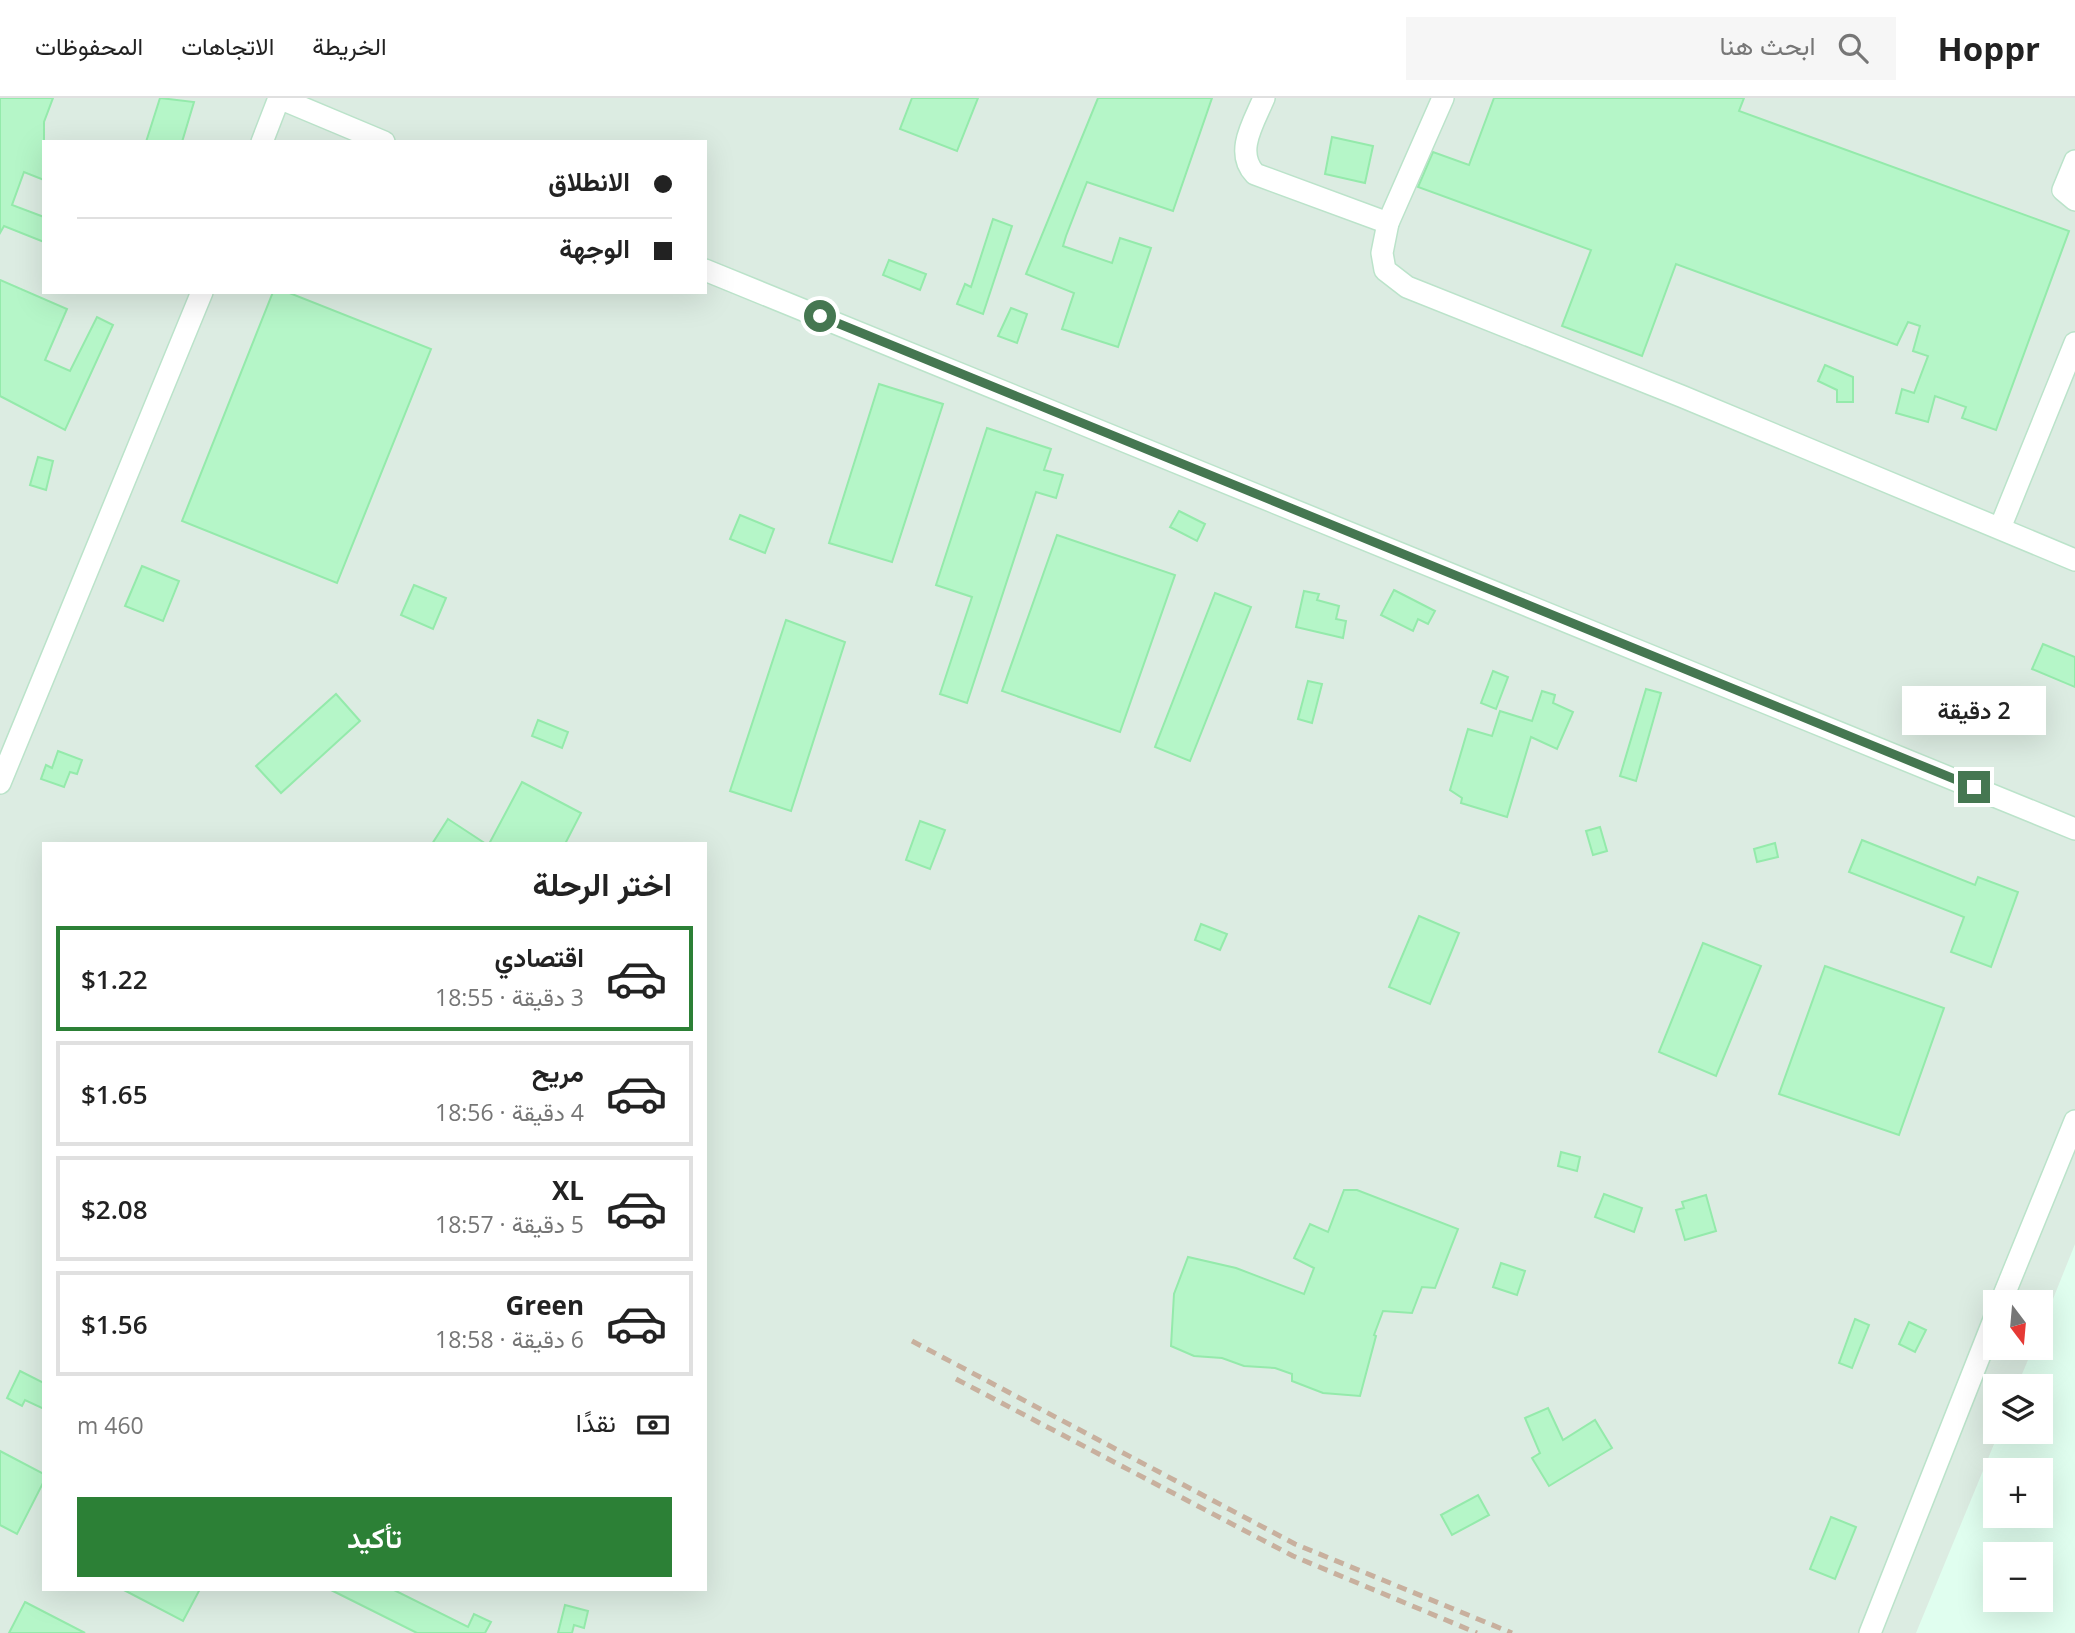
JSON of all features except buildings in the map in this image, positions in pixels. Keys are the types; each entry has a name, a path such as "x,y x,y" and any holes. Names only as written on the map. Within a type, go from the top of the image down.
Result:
{"street":[{"path":"263,140 279,98 379,140"},
{"path":"1264,98 1245,149 1246,165 1255,174 1388,223"},
{"path":"1443,98 1388,223 1382,253 1385,270 1407,287 1681,396 2075,560"},
{"path":"2075,161 2063,190 2075,200"},
{"path":"707,271 2075,829"},
{"path":"0,783 201,294"},
{"path":"2000,528 2075,343"},
{"path":"2006,1290 2075,1121"},
{"path":"1870,1633 1983,1347"}],"shaded area":[{"path":"0,98 2075,98 2075,1244 2053,1299 2053,1290 1983,1290 1983,1360 2028,1360 2022,1374 1983,1374 1983,1444 1994,1444 1988,1458 1983,1458 1983,1471 1916,1633 0,1633"}],"railway":[{"path":"912,1341 1295,1544 1512,1633"},
{"path":"956,1379 1293,1556 1477,1633"}],"route":[{"path":"820,316 1974,787"}]}
